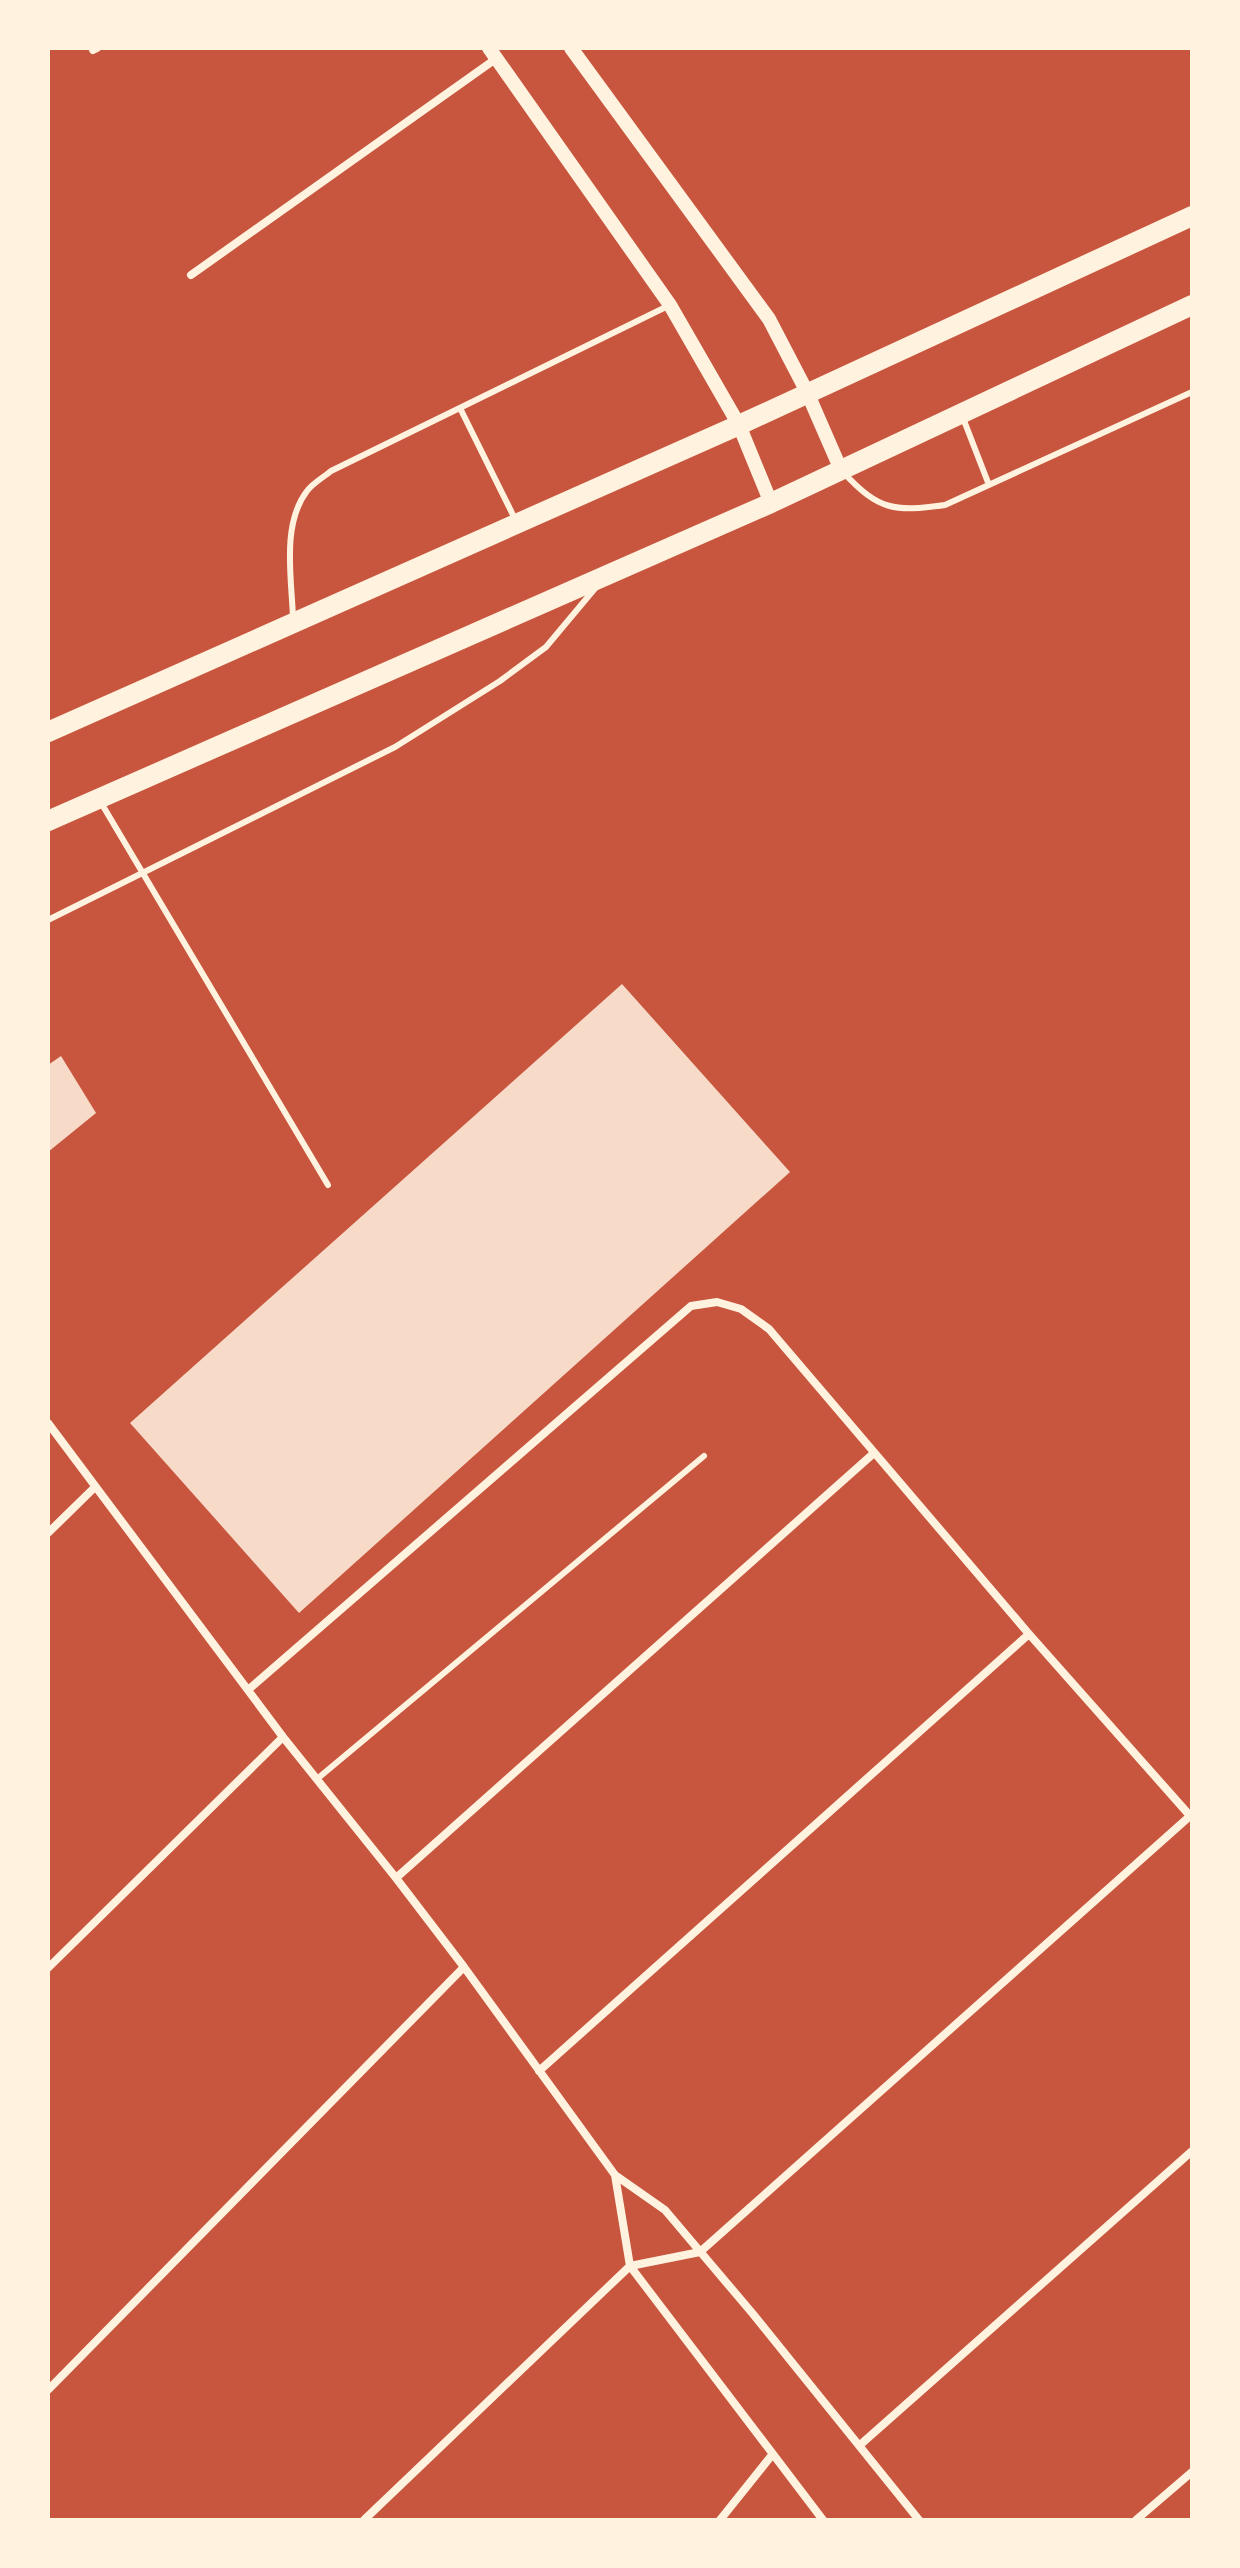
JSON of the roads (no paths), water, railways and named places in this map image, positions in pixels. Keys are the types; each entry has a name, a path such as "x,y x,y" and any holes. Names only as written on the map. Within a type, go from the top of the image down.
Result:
{"main road":[{"path":"48,732 739,425 1192,216"},
{"path":"48,821 771,503 1192,305"}],"street":[{"path":"571,48 769,319 807,392 841,470"},
{"path":"191,275 493,53 670,305 739,425 771,503"},
{"path":"248,1690 691,1306 717,1302 741,1309 769,1329 1029,1634 1191,1817 700,2252 630,2266 364,2520"},
{"path":"48,1423 283,1737 464,1967 615,2175 665,2210 919,2520"},
{"path":"396,1878 874,1453"},
{"path":"48,1533 95,1487"},
{"path":"539,2071 1029,1634"},
{"path":"48,1968 283,1737"},
{"path":"48,2390 464,1967"},
{"path":"860,2445 1192,2151"},
{"path":"615,2175 630,2266 823,2520"},
{"path":"720,2520 772,2455"},
{"path":"1136,2520 1192,2472"}],"lane":[{"path":"293,622 291,540 295,514 307,491 331,471 670,305"},
{"path":"841,470 862,493 879,503 908,510 945,505 1192,392"},
{"path":"460,408 517,523"},
{"path":"961,413 989,485"},
{"path":"48,920 395,747 500,681 546,647 604,577"},
{"path":"98,798 328,1185"},
{"path":"317,1779 704,1456"}]}
